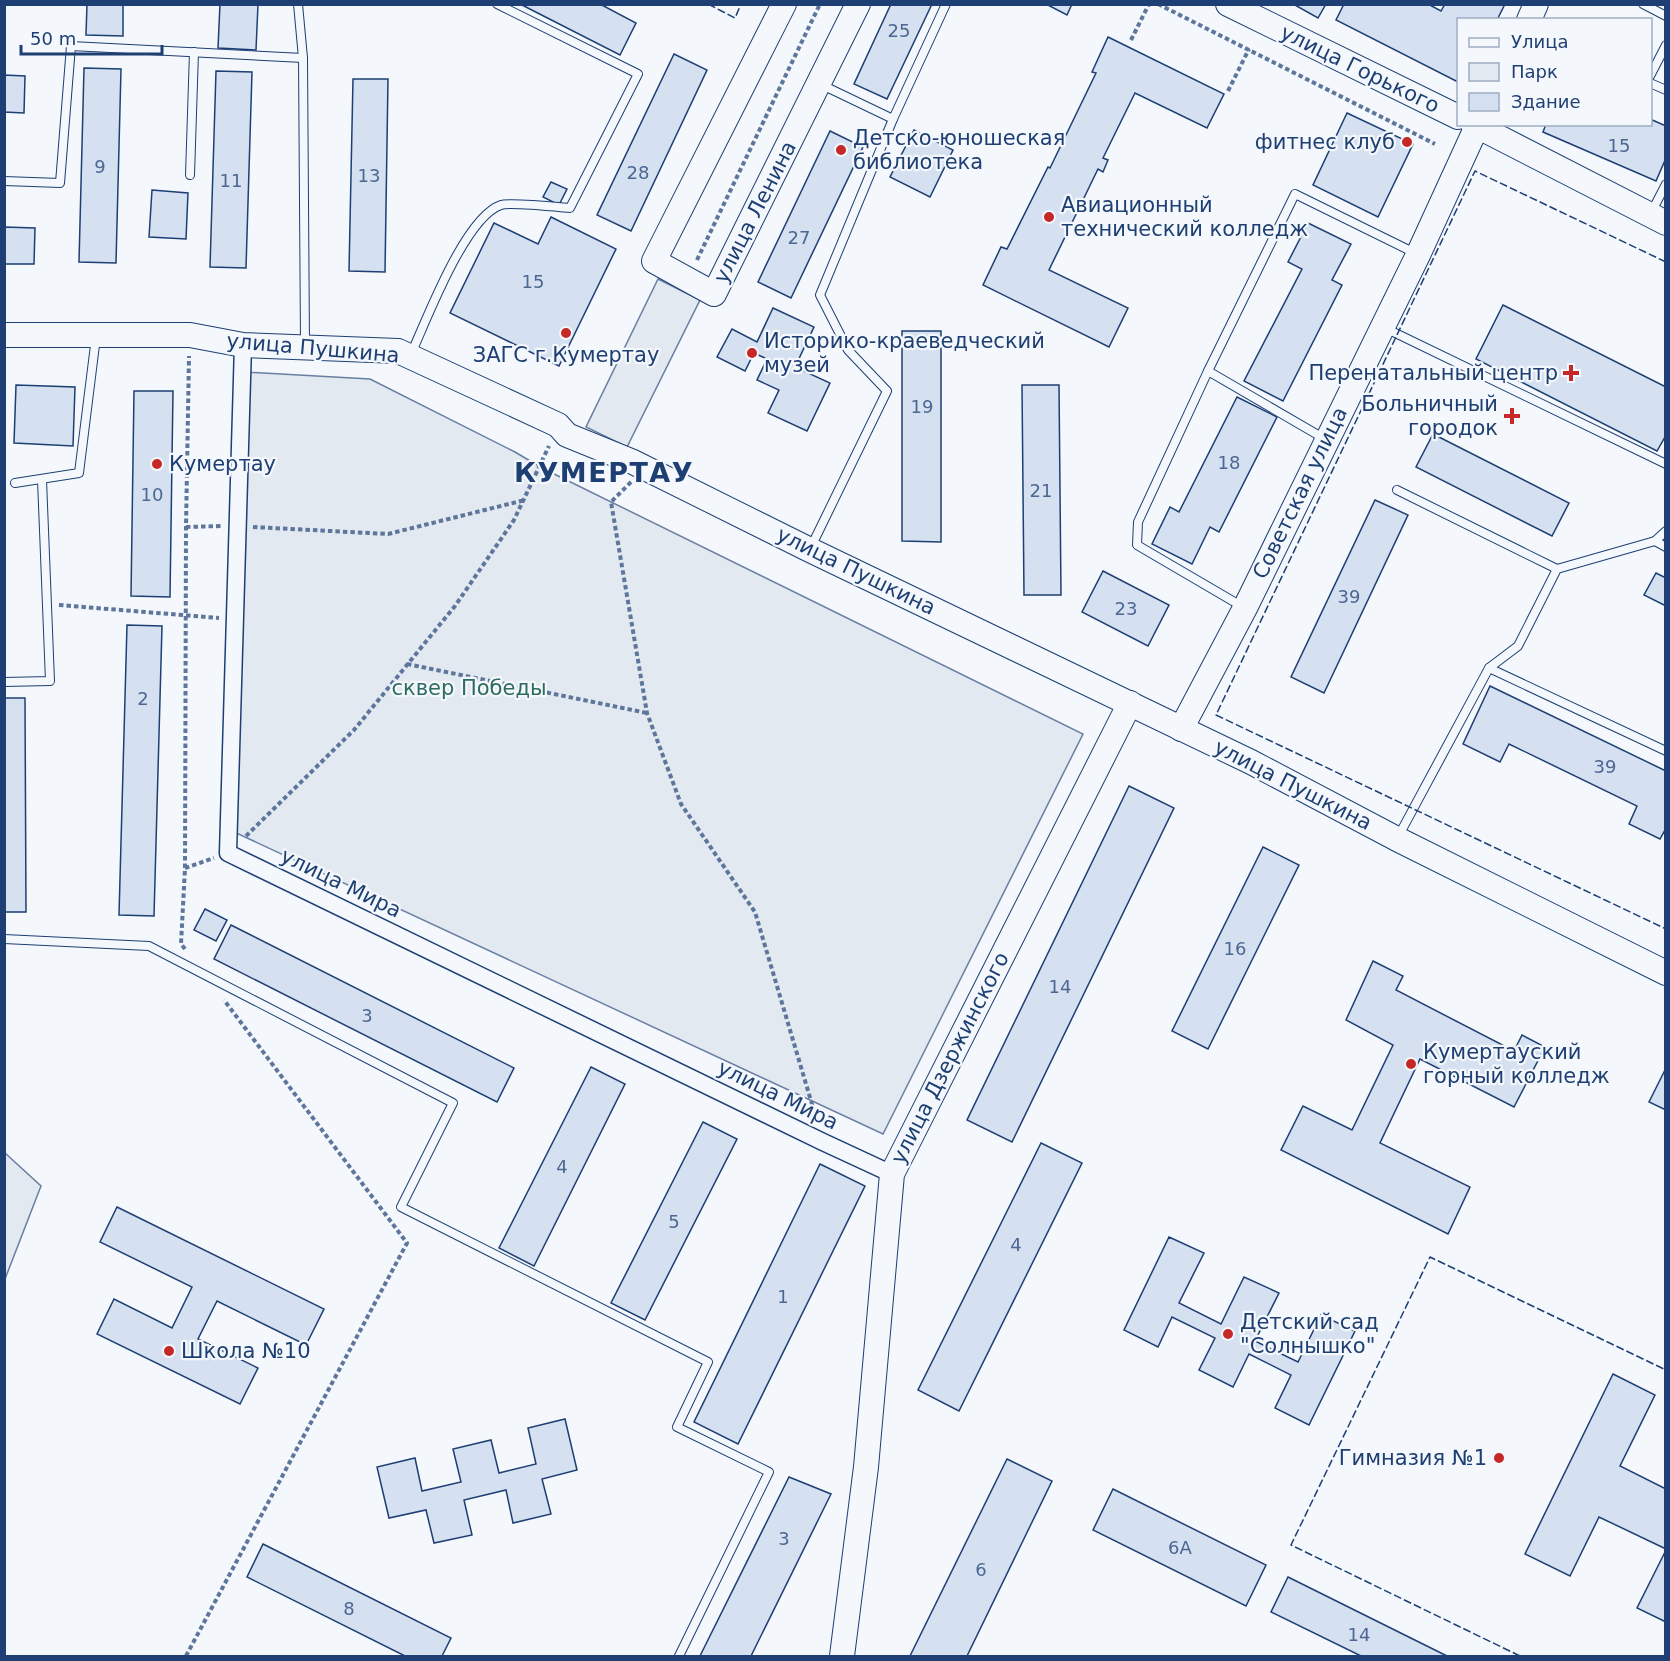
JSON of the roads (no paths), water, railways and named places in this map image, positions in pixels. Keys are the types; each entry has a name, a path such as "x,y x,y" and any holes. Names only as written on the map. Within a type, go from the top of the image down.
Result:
{"main road":[{"name":"улица Ленина","path":"784,4 654,261 714,294 858,4"},
{"name":"улица Горького","path":"1228,4 1457,116"},
{"path":"1530,18 1536,4"},
{"name":"Советская улица","path":"1181,729 1245,608 1418,255 1470,126"},
{"name":"улица Горького","path":"1477,126 1658,219"},
{"name":"улица Пушкина","path":"4,335 96,337 190,335 243,345 398,351 558,425 567,435 631,460 810,550 1251,762 1397,839 1665,973"},
{"name":"улица Дзержинского","path":"842,1656 866,1467 892,1174 1130,703"}],"street":[{"name":"улица Мира","path":"243,345 228,853 892,1174"}],"lane":[{"path":"298,4 303,58 305,348"},
{"path":"409,357 466,239 482,218 501,205 570,208 638,74 497,4"},
{"path":"810,550 887,392 848,350 820,295 893,119 946,4"},
{"path":"1643,4 1665,16"},
{"path":"1652,72 1665,45"},
{"path":"4,181 60,183 71,46 303,58"},
{"path":"190,175 194,52"},
{"path":"819,84 893,119"},
{"path":"1658,219 1665,184"},
{"path":"1245,608 1137,545 1138,522 1294,194 1418,255"},
{"path":"1382,326 1665,464"},
{"path":"15,483 79,472 96,337"},
{"path":"1208,371 1326,440"},
{"path":"4,682 50,681 42,480"},
{"path":"1397,490 1557,569 1655,541 1665,531"},
{"path":"1655,541 1665,547"},
{"path":"1397,839 1489,668 1518,646 1557,569"},
{"path":"1489,668 1665,751"},
{"path":"4,939 149,946 453,1103 401,1207 708,1362 677,1427 770,1472 680,1656"}],"place":[{"name":"фитнес клуб","path":"1407,142"},
{"name":"Детско-юношеская библиотека","path":"841,150"},
{"name":"Авиационный технический колледж","path":"1049,217"},
{"name":"ЗАГС г.Кумертау","path":"566,333"},
{"name":"Историко-краеведческий музей","path":"752,353"},
{"name":"Перенатальный центр","path":"1571,373"},
{"name":"Больничный городок","path":"1512,416"},
{"name":"Кумертау","path":"157,464"},
{"name":"Кумертауский горный колледж","path":"1411,1064"},
{"name":"Детский сад \"Солнышко\"","path":"1228,1334"},
{"name":"Школа №10","path":"169,1351"},
{"name":"Гимназия №1","path":"1499,1458"}],"district":[{"name":"КУМЕРТАУ","path":"604,472"}],"park label":[{"name":"сквер Победы","path":"469,688"}]}
